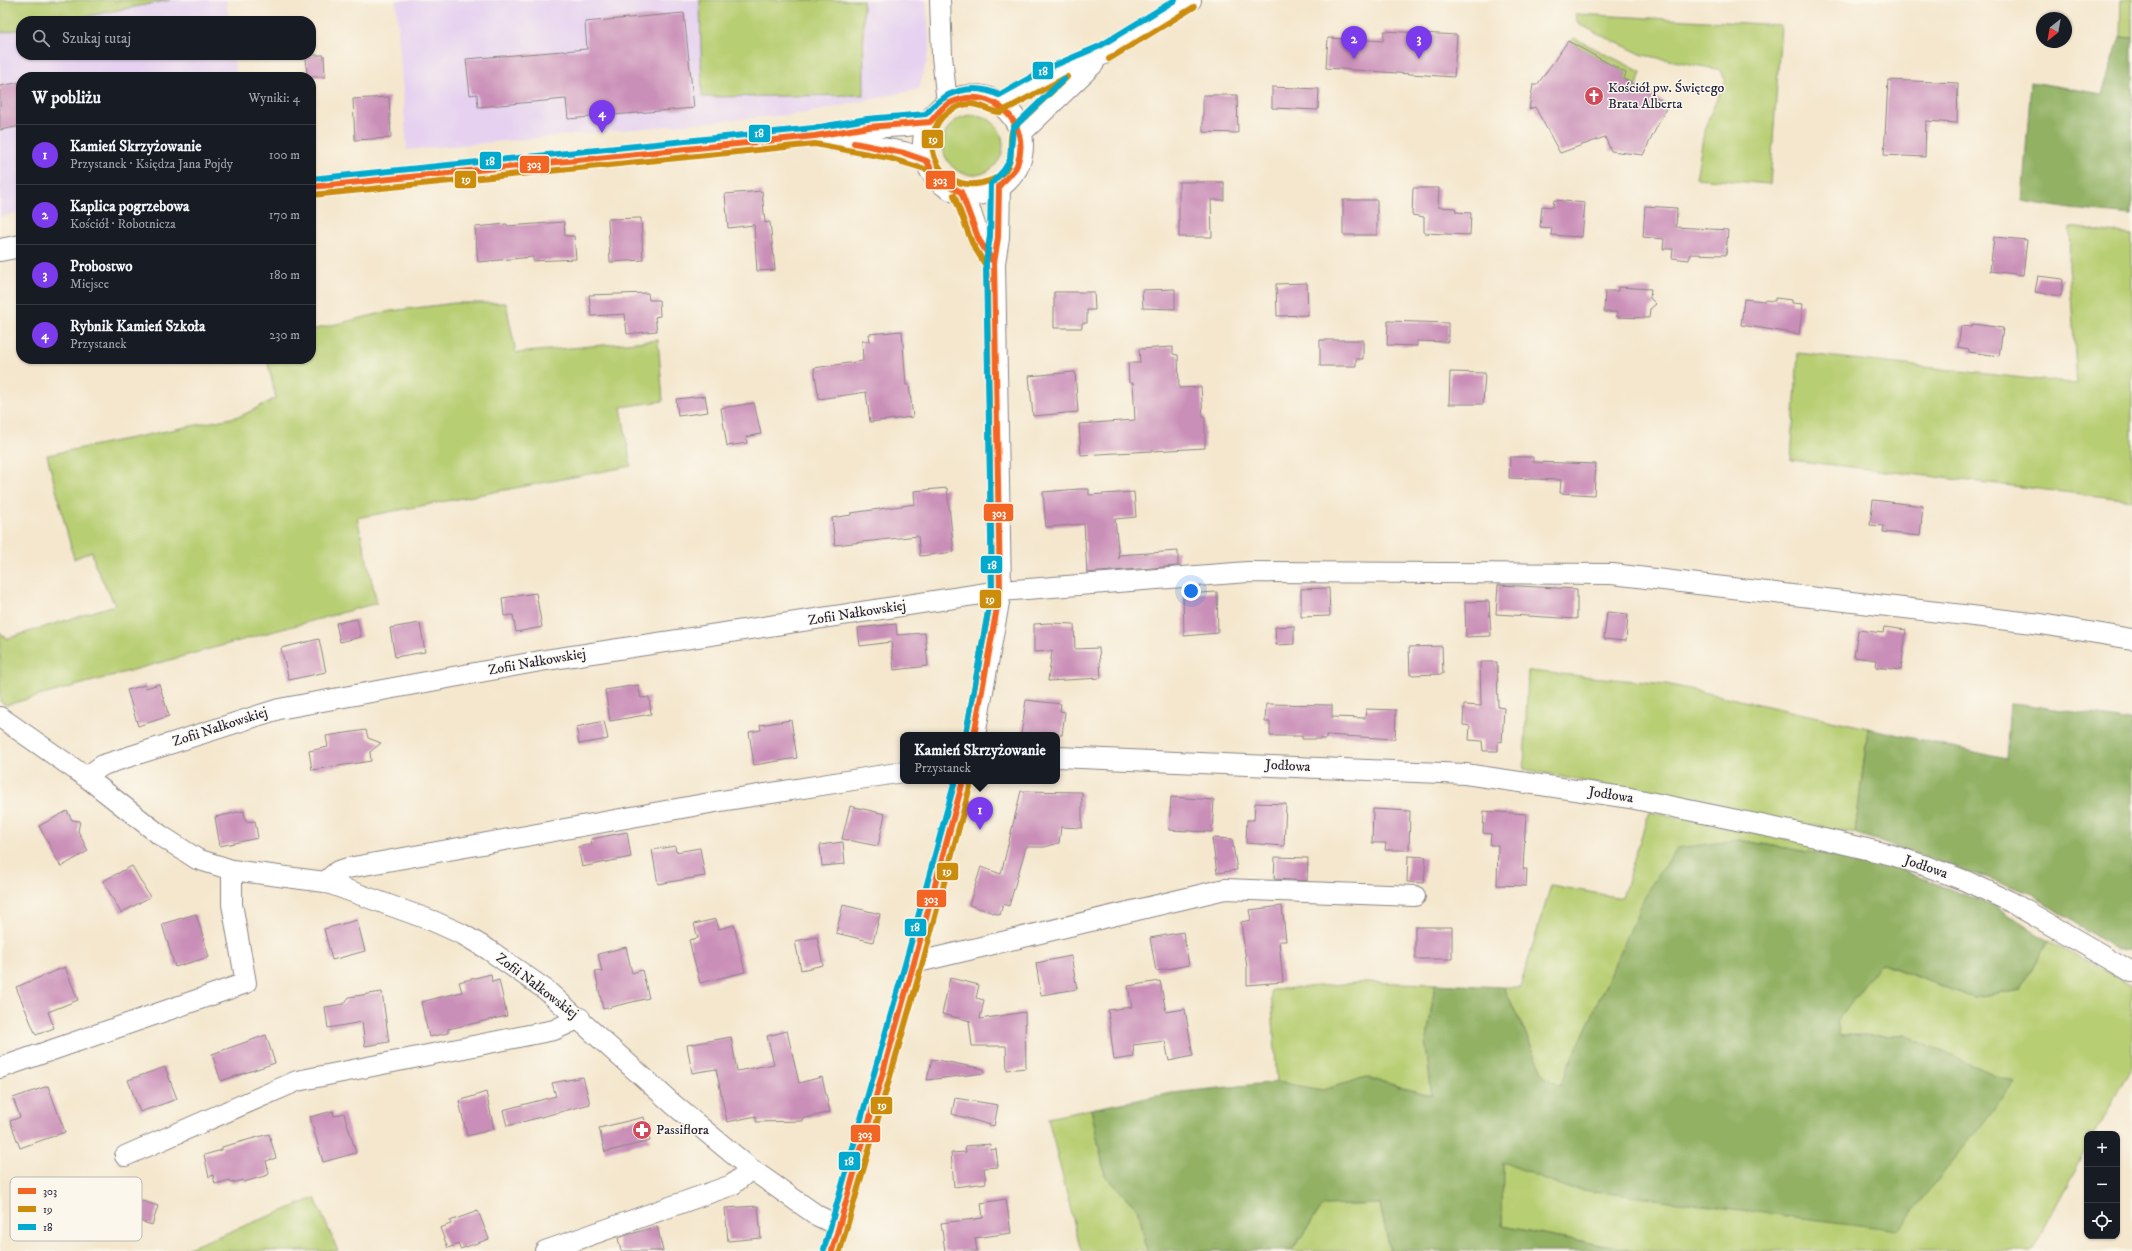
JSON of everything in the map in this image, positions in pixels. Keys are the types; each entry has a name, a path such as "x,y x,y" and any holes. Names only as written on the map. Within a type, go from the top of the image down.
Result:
{"street":[{"path":"940,0 942,56 947,103"},
{"path":"1000,104 1052,76 1104,53 1190,0"},
{"path":"1020,133 1104,53"},
{"path":"973,96 987,98 1000,104 1013,116 1020,133 1022,148 1018,163 1010,176 999,186 980,193 960,192 940,181 932,172 927,161 924,146 930,122 937,111 947,103 960,98 973,96"},
{"path":"316,186 815,136 868,127 930,122"},
{"path":"815,136 892,150 927,161"},
{"path":"975,732 1000,591 994,263 998,237 999,186"},
{"path":"960,192 970,213 979,240 994,263"},
{"path":"0,250 16,247"},
{"name":"Zofii Nałkowskiej","path":"86,777 103,765 279,709 546,660 1000,591 1248,572 1612,574 2033,623 2132,639"},
{"name":"Zofii Nałkowskiej","path":"0,717 86,777 182,850 197,859 232,870 325,882 401,909 462,934 524,973 580,1018 674,1105 751,1169 818,1216 839,1226"},
{"name":"Jodłowa","path":"1060,757 1465,774 1637,800 1790,831 1892,855 1926,866 1966,881 2009,901 2132,972"},
{"path":"325,882 338,871 348,868 721,801 900,772"},
{"path":"832,1251 914,963 962,784"},
{"path":"0,1068 246,983 232,904 232,870"},
{"path":"914,963 1225,889 1415,896"},
{"path":"125,1156 297,1081 554,1030 580,1018"},
{"path":"545,1251 732,1185 751,1169"}],"shaded area":[{"path":"170,0 226,0 228,16 88,16"},
{"path":"396,0 926,0 930,47 919,89 808,113 407,150"},
{"path":"16,30 16,60 234,60 235,72 16,72 16,213 0,217 0,33"}],"green space":[{"path":"0,0 170,0 88,16 16,16 16,30 0,33"},
{"path":"700,0 863,0 864,95 702,97"},
{"path":"2121,0 2132,0 2132,38 2120,37"},
{"path":"1575,14 1781,25 1770,184 1696,178 1705,127 1725,80 1721,70 1643,55 1578,24"},
{"path":"2120,37 2132,38 2132,215 2071,209 2022,201 2031,82 2102,94"},
{"path":"1574,38 1641,72 1637,86 1624,79 1626,73 1570,42"},
{"path":"973,115 990,120 998,128 1003,145 998,162 990,170 973,175 956,170 948,162 943,145 948,128 956,120"},
{"path":"2070,227 2132,235 2132,500 1791,460 1798,353 2077,384 2069,266"},
{"path":"455,303 506,303 516,353 658,340 663,401 621,407 631,466 357,518 377,603 6,705 0,702 0,632 6,639 115,605 95,565 92,551 74,559 47,455 241,416 276,398 268,364 316,364 316,329 391,311"},
{"path":"1528,671 1666,684 1868,728 1855,833 1689,803 1524,769"},
{"path":"2010,703 2132,721 2132,949 2116,950 2033,894 1855,833 1868,728 2006,759"},
{"path":"1649,812 1813,844 1891,866 1738,840 1560,1087 1546,1078 1504,987 1520,987 1551,885 1622,898"},
{"path":"1738,840 1891,866 1996,907 2048,941 2021,990 1974,998 1881,963 1837,1021 1840,1035 1905,1036 2015,1083 1898,1230 1568,1188 1503,1162 1502,1226 1633,1251 1390,1251 1380,1204 1323,1206 1291,1251 1147,1251 1139,1211 1105,1175 1091,1109 1172,1093 1277,1082 1323,1090 1366,1077 1432,1096 1426,1046 1435,984 1504,987 1546,1078 1560,1086 1649,888 1678,848"},
{"path":"2048,941 2132,985 2132,1065 2097,1131 2084,1131 2084,1155 2032,1251 1633,1251 1502,1226 1503,1161 1568,1188 1905,1036 1840,1035 1837,1021 1880,963 1974,998 2021,990"},
{"path":"1367,982 1435,984 1426,1046 1432,1096 1366,1077 1323,1090 1277,1082 1271,990"},
{"path":"1091,1109 1105,1175 1139,1211 1147,1251 1081,1251 1048,1118"},
{"path":"315,1198 338,1251 181,1251"},
{"path":"1380,1204 1390,1251 1291,1251 1323,1206"}],"building":[{"path":"684,13 694,108 568,119 566,99 478,107 477,94 470,95 466,59 587,49 585,22"},
{"path":"1384,31 1457,35 1454,77 1326,68 1328,38 1383,41"},
{"name":"Kościół pw. Świętego Brata Alberta","path":"1568,41 1626,73 1624,79 1668,104 1643,155 1611,151 1605,137 1560,153 1535,107 1529,109 1533,85 1537,85"},
{"path":"316,55 324,55 325,77 316,77 316,72 307,72 306,60 316,60"},
{"path":"1888,80 1958,83 1957,123 1926,121 1925,157 1884,155"},
{"path":"16,83 16,127 0,130 0,86"},
{"path":"1272,87 1319,89 1318,110 1272,108"},
{"path":"1203,95 1237,95 1238,133 1203,132"},
{"path":"389,97 391,138 355,140 353,99"},
{"path":"1179,182 1224,182 1224,200 1211,200 1212,237 1179,237"},
{"path":"1413,188 1439,188 1438,207 1455,208 1456,212 1471,213 1470,235 1424,233 1424,217 1412,215"},
{"path":"762,191 765,223 770,222 775,270 757,271 754,225 728,228 725,194"},
{"path":"1343,200 1377,200 1377,235 1343,235"},
{"path":"1554,200 1585,203 1582,237 1551,235 1552,228 1540,227 1542,206 1553,207"},
{"path":"1645,206 1677,208 1676,227 1728,230 1726,255 1690,254 1689,260 1672,258 1673,249 1663,249 1664,239 1643,237"},
{"path":"641,218 643,260 610,262 608,219"},
{"path":"564,222 565,236 574,236 576,259 533,261 533,257 478,262 475,227 507,224 507,226"},
{"path":"1994,237 2027,240 2023,275 1990,271"},
{"path":"2038,276 2063,279 2061,296 2035,292"},
{"path":"1307,283 1308,315 1277,316 1276,284"},
{"path":"1618,287 1651,289 1650,298 1656,304 1650,309 1649,318 1617,317 1617,312 1604,312 1605,291 1618,291"},
{"path":"1175,289 1175,309 1143,308 1142,290"},
{"path":"1054,292 1094,292 1095,310 1087,310 1087,323 1082,323 1082,328 1054,328"},
{"path":"648,293 649,300 659,300 660,316 655,317 657,331 627,334 625,314 592,316 591,314 589,295"},
{"path":"1775,298 1792,300 1792,303 1803,304 1799,334 1741,325 1744,299 1775,301"},
{"path":"1388,321 1448,323 1448,342 1417,341 1417,346 1387,345"},
{"path":"1973,324 2003,328 1999,356 1969,352 1969,349 1958,347 1961,326 1972,327"},
{"path":"902,331 906,385 909,385 913,417 870,422 866,392 819,399 814,368 863,361 862,341 870,341 869,334"},
{"path":"1320,340 1363,340 1363,359 1356,359 1356,366 1320,366"},
{"path":"1173,347 1173,354 1178,355 1179,388 1201,387 1203,417 1205,417 1205,448 1081,455 1079,424 1135,420 1133,383 1129,383 1128,363 1140,363 1139,349"},
{"path":"1075,372 1078,412 1033,416 1029,376"},
{"path":"1450,372 1485,373 1483,404 1449,404"},
{"path":"705,396 708,412 678,416 676,399"},
{"path":"754,403 761,434 746,437 747,443 727,446 721,408"},
{"path":"1510,457 1533,457 1533,462 1596,464 1594,495 1560,493 1561,480 1509,478"},
{"path":"947,488 954,552 920,556 918,536 835,545 832,518 851,515 851,513 915,504 914,491"},
{"path":"1089,489 1089,495 1134,492 1136,517 1115,519 1119,555 1178,551 1178,566 1087,573 1084,524 1046,527 1043,492"},
{"path":"1873,500 1923,506 1920,536 1883,532 1884,526 1870,525"},
{"path":"1498,585 1577,589 1577,619 1496,614"},
{"path":"1329,588 1330,616 1301,617 1301,589"},
{"path":"1217,592 1218,633 1184,636 1183,594"},
{"path":"536,593 542,627 516,632 513,615 504,616 502,598"},
{"path":"1489,601 1491,636 1466,637 1465,602"},
{"path":"1607,612 1628,614 1626,641 1604,639"},
{"path":"357,619 361,637 340,642 336,623"},
{"path":"420,623 425,652 395,657 390,628"},
{"path":"896,624 897,635 925,633 928,666 894,670 891,642 860,646 858,628"},
{"path":"1034,624 1074,624 1075,649 1099,648 1101,678 1048,681 1052,651 1034,652"},
{"path":"1294,626 1294,644 1276,645 1275,627"},
{"path":"1884,627 1906,630 1901,670 1876,667 1877,660 1854,657 1858,630 1883,633"},
{"path":"319,639 326,672 289,680 281,648"},
{"path":"1442,646 1443,674 1410,675 1409,647"},
{"path":"1480,662 1497,662 1498,707 1504,708 1502,742 1498,741 1498,751 1483,751 1482,741 1469,740 1470,726 1463,725 1464,705 1481,706"},
{"path":"159,684 169,716 138,726 127,690 145,685 146,688"},
{"path":"638,685 641,698 649,697 651,714 610,721 605,690"},
{"path":"1026,700 1061,704 1060,711 1065,712 1062,735 1060,735 1060,732 1021,732"},
{"path":"1266,704 1332,705 1332,717 1365,718 1366,709 1396,710 1395,739 1326,735 1326,739 1302,739 1302,736 1270,736 1270,722 1265,722"},
{"path":"791,720 797,758 754,765 749,732 761,730 760,725"},
{"path":"604,721 608,739 579,744 576,727"},
{"path":"366,730 368,738 381,743 370,752 371,761 312,770 309,751 328,747 326,736"},
{"path":"1021,791 1082,792 1082,828 1061,827 1059,843 1044,847 1026,847 1009,906 1003,904 1000,915 969,905 981,867 1001,874"},
{"path":"1171,797 1214,800 1212,832 1169,830"},
{"path":"1255,803 1286,804 1284,846 1246,843 1247,820 1254,820"},
{"path":"850,806 885,814 878,846 842,839"},
{"path":"1373,809 1410,811 1409,850 1385,850 1386,843 1372,843"},
{"path":"67,811 72,820 80,821 78,831 88,851 61,867 39,826"},
{"path":"244,811 246,822 255,821 258,838 220,846 215,817"},
{"path":"1484,811 1526,814 1523,869 1527,869 1526,886 1497,885 1498,845 1490,845 1491,834 1483,833"},
{"path":"627,832 631,857 582,867 578,847 592,844 591,839"},
{"path":"1212,838 1232,839 1237,870 1217,873"},
{"path":"843,842 845,864 822,866 820,845"},
{"path":"675,846 676,852 700,848 705,876 658,884 652,850"},
{"path":"1408,856 1426,857 1424,883 1407,882"},
{"path":"1275,857 1308,858 1307,881 1274,879"},
{"path":"132,866 150,897 121,913 103,881"},
{"path":"843,905 880,914 873,942 836,933"},
{"path":"1282,906 1286,941 1279,941 1283,982 1247,985 1247,968 1241,922 1251,920 1249,910"},
{"path":"196,914 209,957 175,967 162,924"},
{"path":"716,919 719,929 734,925 745,972 700,983 689,940 698,938 694,924"},
{"path":"357,920 365,951 332,960 324,929"},
{"path":"1415,927 1452,927 1452,959 1415,959"},
{"path":"1183,932 1189,965 1156,971 1150,938"},
{"path":"817,937 823,965 801,970 795,941"},
{"path":"626,947 632,973 642,970 649,998 603,1009 595,971 602,972 598,954"},
{"path":"1071,956 1077,989 1041,995 1036,963"},
{"path":"65,967 78,1000 48,1012 54,1028 36,1035 16,987"},
{"path":"491,974 492,982 499,980 507,1016 448,1029 448,1033 429,1037 421,1002 462,992 459,982"},
{"path":"950,978 979,985 976,998 984,1000 980,1019 1025,1012 1026,1068 1007,1070 1006,1046 972,1046 969,1021 971,1021 942,1014"},
{"path":"1160,981 1166,1012 1185,1009 1193,1056 1169,1061 1165,1041 1133,1045 1134,1057 1114,1060 1108,1010 1132,1007 1128,986"},
{"path":"382,992 389,1042 365,1046 362,1022 328,1028 325,1007 344,1004 349,997"},
{"path":"787,1031 799,1083 822,1077 830,1112 802,1119 803,1121 756,1122 756,1116 727,1122 716,1069 692,1073 687,1045 731,1037 737,1071 774,1064 767,1036"},
{"path":"266,1035 275,1063 221,1081 212,1054"},
{"path":"932,1059 984,1069 984,1073 927,1080"},
{"path":"165,1067 177,1099 140,1112 128,1080"},
{"path":"583,1077 590,1104 507,1126 503,1110 556,1096 552,1083"},
{"path":"48,1086 65,1132 20,1148 10,1121 20,1117 13,1098"},
{"path":"486,1092 494,1129 467,1136 459,1101"},
{"path":"955,1098 998,1105 994,1126 952,1114"},
{"path":"333,1111 334,1116 344,1113 356,1153 323,1162 310,1117"},
{"path":"644,1117 650,1141 605,1152 599,1128"},
{"path":"269,1134 276,1158 266,1161 269,1173 268,1175 244,1182 243,1180 231,1183 230,1180 215,1184 213,1175 209,1177 204,1155 222,1150 222,1147"},
{"path":"991,1144 990,1150 996,1149 998,1167 984,1168 986,1183 954,1187 951,1153 966,1152 965,1146"},
{"path":"1006,1199 1011,1233 975,1238 977,1251 945,1251 941,1223 983,1218 981,1203"},
{"path":"142,1201 158,1206 152,1225 142,1222"},
{"path":"758,1206 761,1238 728,1241 725,1208"},
{"path":"478,1211 489,1239 460,1249 458,1244 448,1248 440,1228 451,1224 450,1221"},
{"path":"657,1226 663,1251 621,1251 618,1238"}],"transit line":[{"name":"18","path":"316,178 814,128 867,119 926,114 941,100 950,94 959,91 979,89 999,95 1048,68 1100,46 1175,0"},
{"name":"19","path":"1109,59 1194,7"},
{"name":"19","path":"1067,77 1013,128 1011,134 1010,161 1008,167 999,176 982,183 965,184 951,178 941,169 934,156 932,142 935,128 943,116 957,107 971,104 996,112 1001,112 1067,77"},
{"name":"18","path":"966,732 992,590 986,263 990,236 991,184 1004,170 1010,160 1013,128 1064,79"},
{"name":"303","path":"316,186 815,136 868,127 930,122 947,104 965,98 980,98 993,103 1005,111 1014,122 1019,135 1020,149 1016,168 999,186 998,237 994,263 1000,591 975,732"},
{"name":"303","path":"854,143 904,153 927,161 933,173 937,177 961,192 979,240 992,260"},
{"name":"19","path":"316,195 815,144 889,158 925,169"},
{"name":"19","path":"954,195 972,243 986,266 987,289 992,590 966,732"},
{"name":"18","path":"824,1249 906,961 954,784"},
{"name":"303","path":"832,1251 914,963 962,784"},
{"name":"19","path":"840,1251 922,965 971,784"}],"place":[{"name":"Kaplica pogrzebowa","path":"1354,59"},
{"name":"Probostwo","path":"1419,59"},
{"name":"Kościół pw. Świętego Brata Alberta","path":"1594,96"},
{"name":"Rybnik Kamień Szkoła","path":"602,133"},
{"name":"Kamień Skrzyżowanie","path":"980,830"},
{"name":"Passiflora","path":"642,1130"}]}
